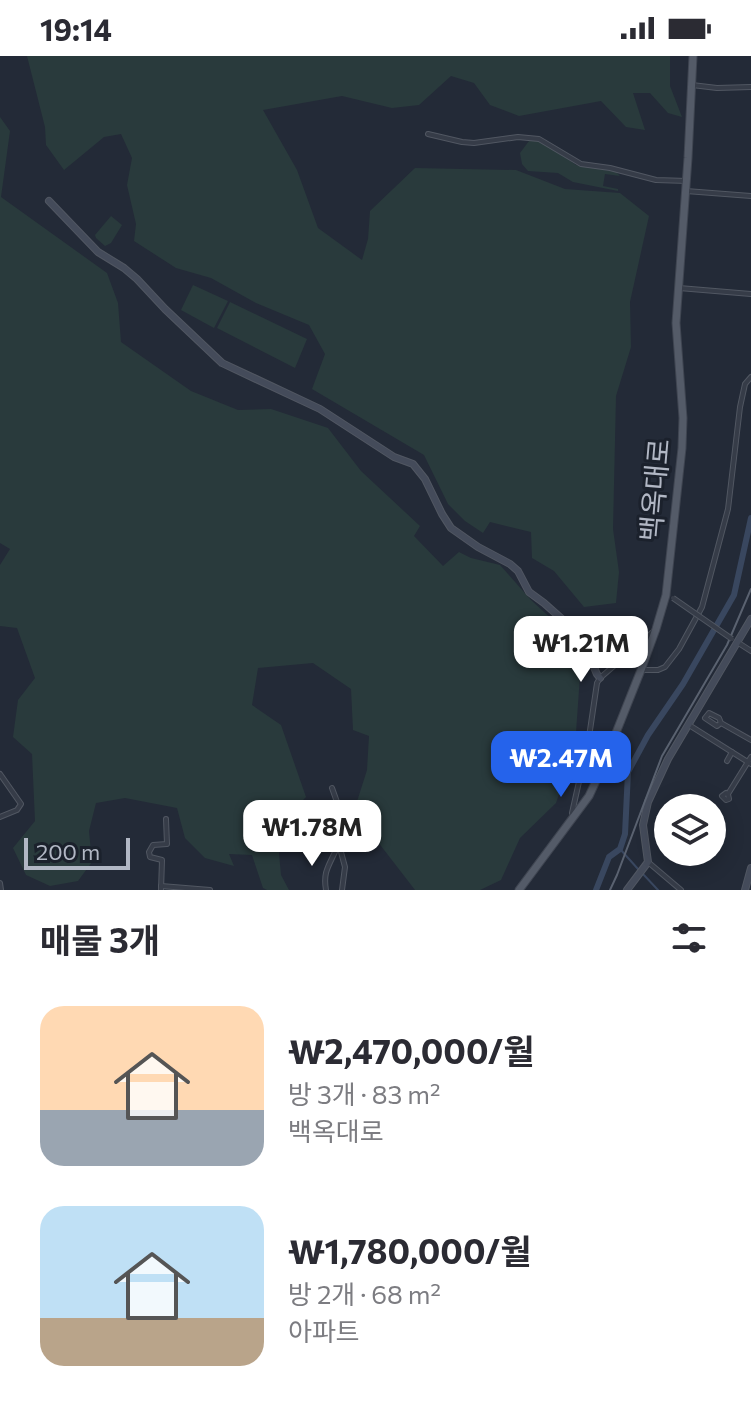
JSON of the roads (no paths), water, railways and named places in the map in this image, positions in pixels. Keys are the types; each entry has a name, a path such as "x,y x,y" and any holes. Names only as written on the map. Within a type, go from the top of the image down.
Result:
{"main road":[{"name":"백옥대로","path":"519,890 589,796 669,596 682,448 683,418 676,323 693,56"}],"street":[{"path":"692,85 751,87"},
{"path":"428,134 474,143 518,137 539,139 581,164 656,180 687,181"},
{"path":"686,191 751,196"},
{"path":"49,201 98,252 137,279 222,363 320,409 394,457 413,464 425,479 451,528 510,564 518,571 529,592 590,644 593,668 600,678"},
{"path":"679,288 751,294"},
{"path":"635,645 643,649 642,667 658,670 665,667 679,649 702,607 728,509 740,407 745,384 751,377"},
{"path":"669,596 751,651"},
{"path":"628,889 647,863 643,825 648,802 668,759 734,640 751,619"},
{"path":"569,824 589,737 595,688 600,678 656,629"},
{"path":"721,723 751,740"},
{"path":"688,724 750,761 726,796"},
{"path":"727,761 732,752"},
{"path":"0,774 21,804 17,810 0,817"},
{"path":"580,780 588,788 594,784"},
{"path":"326,890 325,871 343,839 342,816 332,788"},
{"path":"342,816 329,816 327,819 331,845 345,867 342,890"},
{"path":"166,819 167,844 153,845 149,852 150,857 162,860 161,888 210,890"},
{"path":"647,863 681,890"},
{"path":"745,890 751,868"},
{"path":"0,883 1,890"}],"waterway":[{"path":"596,890 609,857 620,849 625,834 628,772 734,595 751,518"},
{"path":"620,849 638,869"},
{"path":"642,873 658,890"}],"tram line":[{"path":"610,890 662,756 727,645 751,589"}]}
